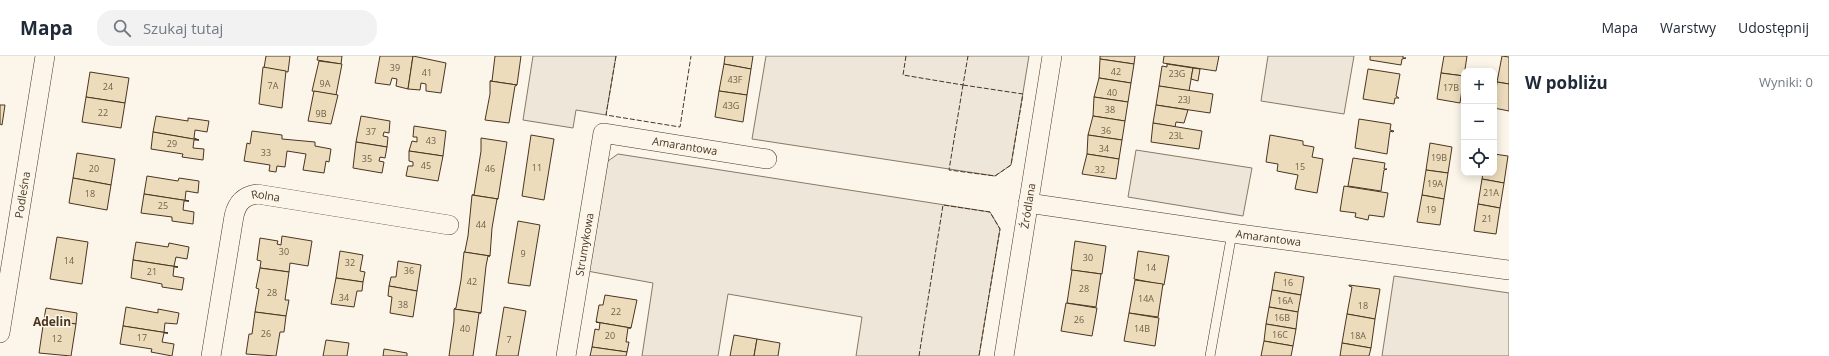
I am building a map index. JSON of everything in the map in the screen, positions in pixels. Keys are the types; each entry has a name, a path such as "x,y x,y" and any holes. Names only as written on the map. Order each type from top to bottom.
{"street":[{"name":"Podleśna","path":"0,333 45,56"},
{"name":"Źródlana","path":"1004,356 1052,56"},
{"name":"Amarantowa","path":"603,133 767,159"},
{"name":"Strumykowa","path":"566,356 603,133"},
{"name":"Rolna","path":"210,356 236,206 243,198 258,194 449,225"},
{"name":"Amarantowa","path":"1028,203 1232,233 1509,270"}],"lane":[{"path":"1210,356 1232,233"}],"shaded area":[{"path":"533,56 616,56 606,115 576,110 573,128 523,120"},
{"path":"766,56 1029,56 1011,165 995,176 752,139"},
{"path":"1268,56 1354,56 1344,114 1261,101"},
{"path":"1136,150 1252,168 1243,216 1128,197"},
{"path":"618,154 990,212 1000,229 979,356 856,356 862,317 728,294 718,356 642,356 653,283 587,271 605,163"},
{"path":"1394,276 1509,293 1509,356 1382,356"}],"building":[{"path":"266,56 290,56 288,72 264,68"},
{"path":"318,56 342,56 341,64 317,60"},
{"path":"380,56 413,56 408,89 396,86 397,79 392,78 390,85 375,83"},
{"path":"413,56 446,63 441,93 426,91 426,84 421,83 420,90 408,89"},
{"path":"495,56 521,56 517,85 490,81 492,81"},
{"path":"725,56 753,56 751,69 724,64"},
{"path":"1100,56 1135,56 1134,64 1100,59"},
{"path":"1164,56 1219,56 1216,71 1163,63"},
{"path":"1370,56 1403,56 1403,58 1406,58 1402,59 1401,65 1370,60"},
{"path":"1444,56 1467,56 1465,68 1461,68 1461,76 1441,73"},
{"path":"1502,56 1509,57 1509,84 1497,82"},
{"path":"1100,59 1134,64 1131,83 1099,78"},
{"path":"319,61 342,64 336,95 312,91"},
{"path":"724,64 751,69 747,95 719,91"},
{"path":"1167,64 1193,68 1189,91 1159,86 1162,66 1167,67"},
{"path":"263,67 286,71 282,108 259,104"},
{"path":"1193,68 1200,69 1198,81 1191,79"},
{"path":"1368,69 1400,74 1396,96 1399,98 1395,98 1394,104 1363,99"},
{"path":"90,72 129,78 125,103 86,97"},
{"path":"1441,73 1461,76 1460,103 1437,99"},
{"path":"1099,78 1131,83 1128,102 1094,97"},
{"path":"490,81 517,85 515,86 509,123 485,120 490,94"},
{"path":"1497,82 1509,84 1509,111 1497,109"},
{"path":"1159,86 1213,94 1210,113 1156,105"},
{"path":"314,91 338,95 331,124 308,121"},
{"path":"719,91 747,95 743,122 715,117"},
{"path":"86,97 125,103 121,128 82,122"},
{"path":"1094,97 1128,102 1125,121 1093,116"},
{"path":"0,105 5,105 2,125 0,124"},
{"path":"1156,105 1188,110 1184,123 1176,122 1175,127 1153,123"},
{"path":"156,116 188,121 188,118 209,121 207,132 195,130 194,138 199,140 153,132"},
{"path":"361,116 390,121 389,133 384,132 383,136 388,137 387,147 356,142"},
{"path":"1093,116 1125,121 1122,140 1088,135"},
{"path":"1359,119 1391,124 1390,130 1394,131 1390,131 1387,154 1355,148"},
{"path":"1153,123 1202,131 1199,149 1151,142"},
{"path":"414,126 446,131 443,156 409,151 412,141 417,142 417,137 413,137"},
{"path":"252,131 282,135 282,139 315,142 315,146 331,149 329,162 326,161 324,173 303,170 306,154 287,151 285,167 277,166 276,172 269,171 270,165 244,161 247,143 250,144"},
{"path":"153,132 199,140 194,140 193,148 204,149 203,160 182,157 183,154 151,149"},
{"path":"531,135 554,139 544,200 522,196"},
{"path":"1088,135 1122,140 1119,159 1087,154"},
{"path":"1270,135 1303,141 1303,145 1314,147 1312,157 1323,159 1317,193 1295,189 1298,175 1277,171 1278,164 1266,162"},
{"path":"481,138 507,142 498,199 472,195 474,195 481,151"},
{"path":"356,142 387,147 385,158 380,157 379,161 384,162 382,173 353,168"},
{"path":"1430,143 1452,147 1448,173 1426,170"},
{"path":"409,151 443,156 438,181 406,176 408,166 413,166 413,162 409,161"},
{"path":"77,153 115,159 111,185 73,178"},
{"path":"1087,154 1119,159 1116,179 1082,174"},
{"path":"1497,154 1508,156 1504,183 1482,179 1482,176 1497,176"},
{"path":"1353,158 1385,163 1384,169 1387,169 1384,170 1381,191 1348,186"},
{"path":"1426,170 1448,173 1444,199 1422,195"},
{"path":"147,176 178,181 179,178 199,181 198,193 186,191 185,200 189,201 144,194"},
{"path":"73,178 111,185 107,210 69,203"},
{"path":"1482,179 1504,183 1500,208 1478,204"},
{"path":"1344,186 1388,193 1384,217 1369,215 1368,220 1355,217 1356,213 1340,211"},
{"path":"144,194 189,201 184,201 183,210 194,212 193,224 172,221 172,217 141,213"},
{"path":"472,195 498,199 492,228 490,256 464,252 468,236"},
{"path":"1422,195 1444,199 1440,225 1417,222"},
{"path":"1478,204 1500,208 1496,234 1474,231"},
{"path":"518,221 540,225 530,286 508,283"},
{"path":"282,236 312,241 308,266 290,263 289,272 260,268 261,261 257,260 260,238 278,241 277,244 281,245"},
{"path":"57,237 88,242 82,284 50,279"},
{"path":"1075,241 1106,246 1102,274 1071,270"},
{"path":"136,242 168,247 169,243 189,247 187,259 176,257 174,266 178,267 133,260"},
{"path":"340,251 363,255 360,271 365,272 363,282 336,278"},
{"path":"1138,251 1169,256 1164,285 1134,279"},
{"path":"464,252 490,256 488,256 486,266 481,313 454,309 456,308 461,280"},
{"path":"133,260 178,267 174,267 173,276 184,278 182,290 162,287 162,284 131,278"},
{"path":"398,261 421,265 417,291 389,286 391,277 396,277"},
{"path":"260,268 289,272 285,300 289,300 286,316 255,312 259,289 256,288"},
{"path":"1072,270 1101,274 1096,307 1067,303"},
{"path":"1275,272 1304,277 1301,295 1272,290"},
{"path":"336,278 363,282 362,291 357,291 354,307 331,304"},
{"path":"1135,280 1163,284 1158,317 1129,313"},
{"path":"1349,285 1380,289 1375,319 1347,314 1352,287"},
{"path":"389,286 417,291 413,317 390,313 392,297 388,296"},
{"path":"1272,290 1301,295 1298,312 1269,307"},
{"path":"605,295 637,300 631,328 596,322 599,305 603,305"},
{"path":"1066,303 1097,308 1092,336 1061,331"},
{"path":"126,307 158,313 158,309 179,313 177,324 165,323 164,332 168,333 123,326"},
{"path":"504,307 526,311 518,356 496,356"},
{"path":"1269,307 1298,312 1296,329 1266,324"},
{"path":"46,308 77,313 76,324 44,319"},
{"path":"454,309 481,313 479,313 473,356 449,356 454,321"},
{"path":"255,312 286,316 284,332 280,332 276,356 246,354 249,334 252,334"},
{"path":"1129,313 1159,318 1155,346 1124,341"},
{"path":"1347,314 1375,319 1371,348 1342,343"},
{"path":"44,319 76,324 71,356 39,353"},
{"path":"596,322 631,328 628,328 626,342 629,342 627,352 592,347 595,329 599,330 600,323"},
{"path":"1266,324 1296,329 1293,346 1264,341"},
{"path":"123,326 168,333 164,333 162,342 174,344 172,356 151,352 152,349 120,344"},
{"path":"734,335 757,339 754,356 730,356"},
{"path":"757,339 780,343 778,356 754,356"},
{"path":"326,340 349,343 347,356 323,356"},
{"path":"1264,341 1293,346 1291,356 1261,356"},
{"path":"1342,343 1371,348 1369,356 1340,356"},
{"path":"592,347 627,352 626,356 590,356"},
{"path":"384,349 407,353 407,356 383,356"}],"fence":[{"path":"616,56 606,115 680,127 691,56"},
{"path":"906,56 903,75 963,85 968,56"},
{"path":"963,85 1023,94 1011,165 995,176 949,170 963,85"},
{"path":"919,356 943,205 990,212 1000,229 979,356"}],"district":[{"name":"Adelin","path":"52,322"}]}
